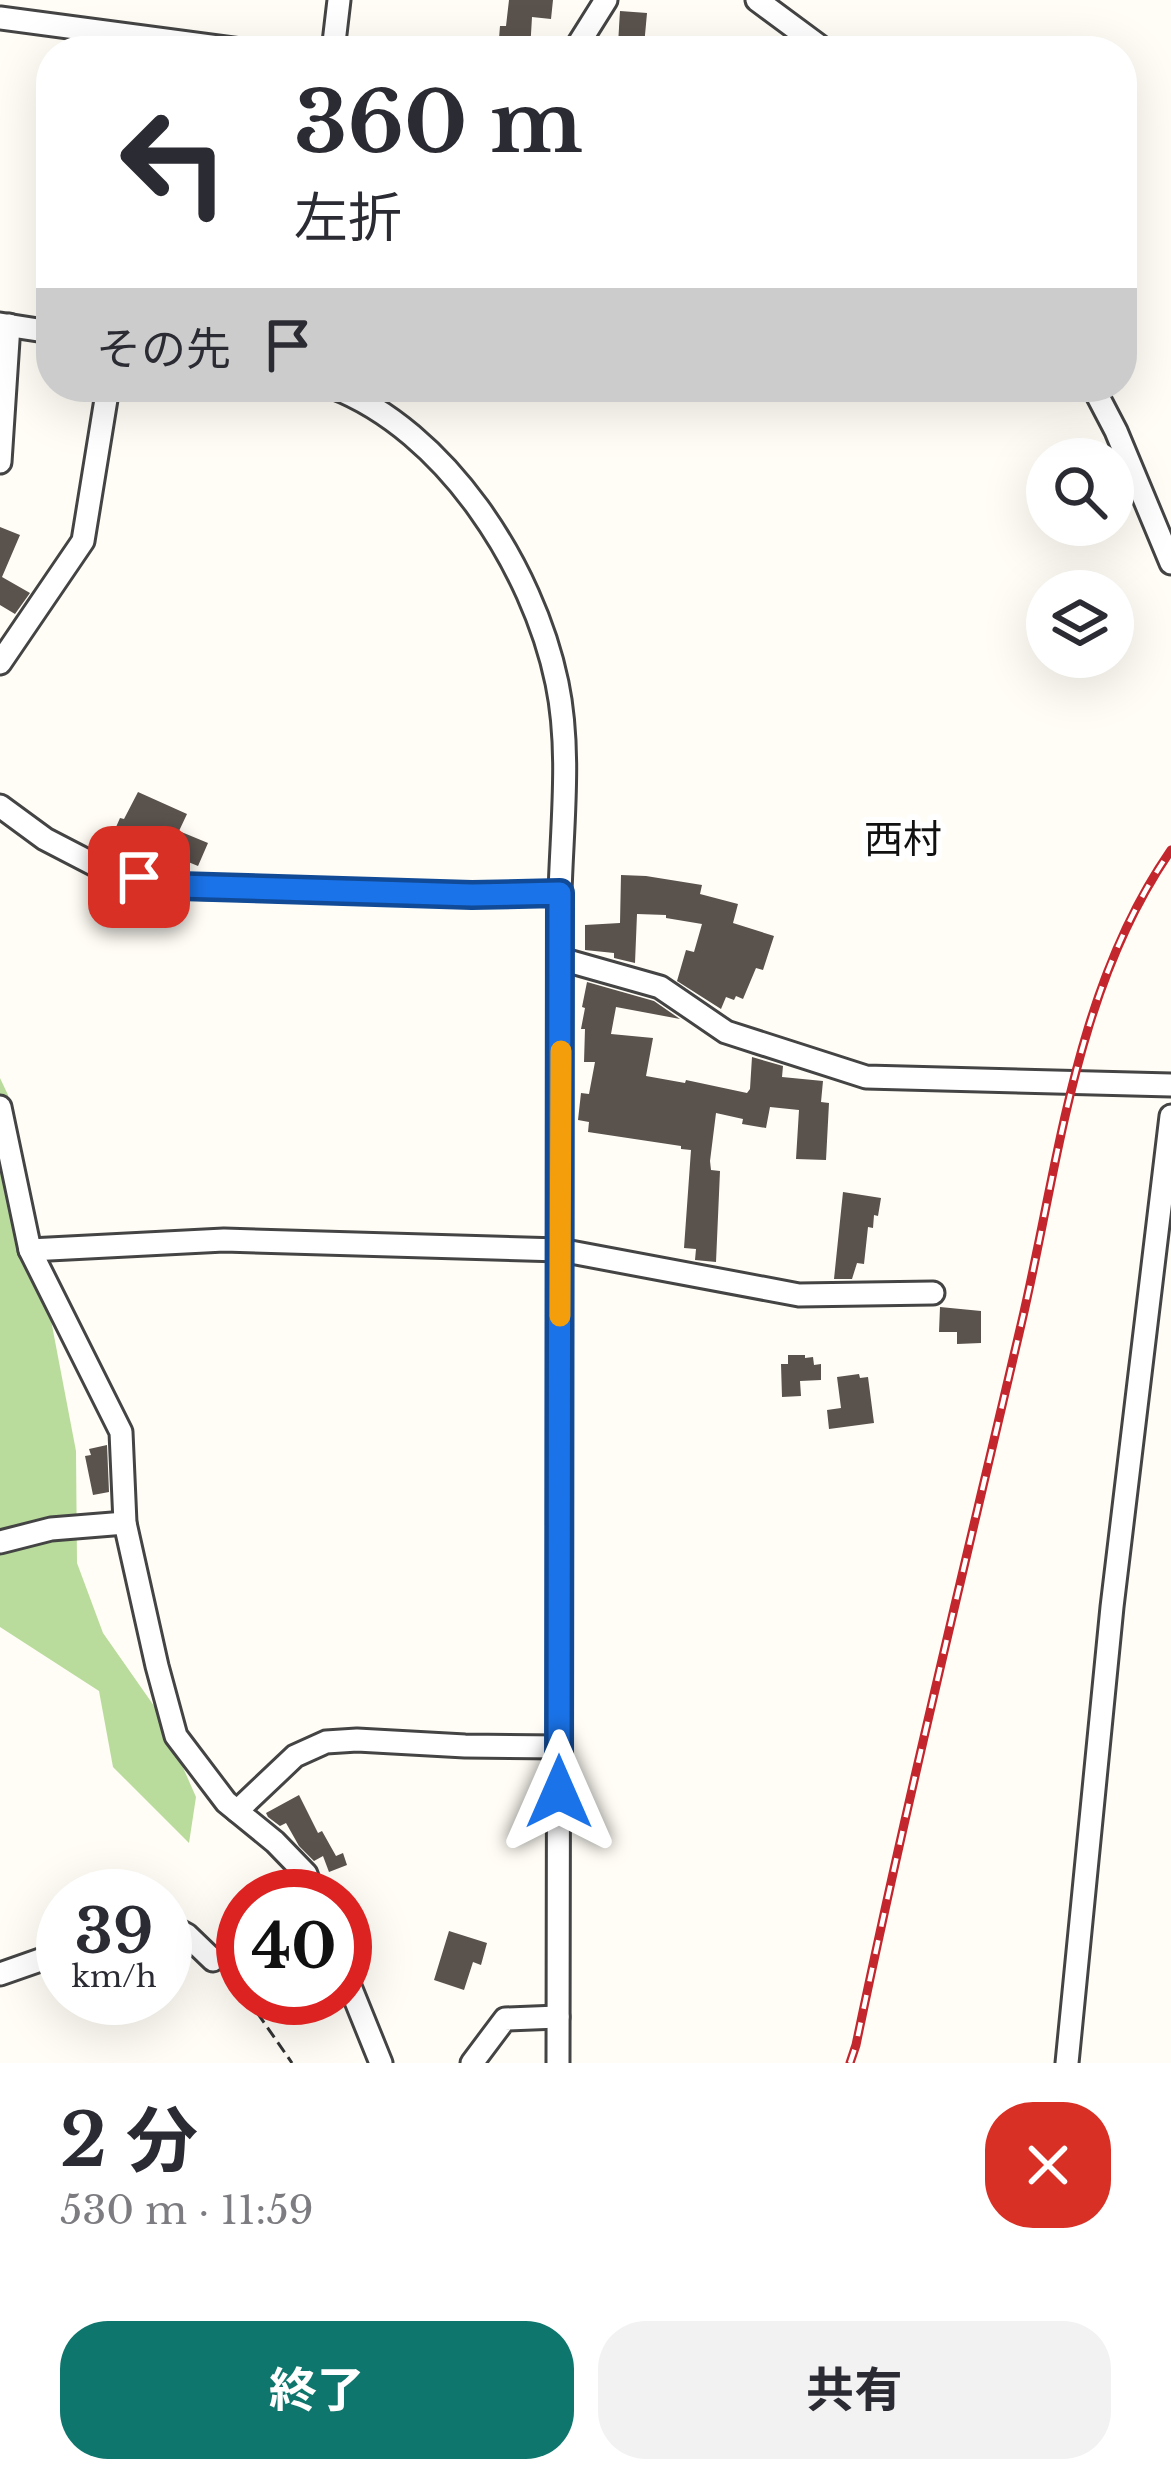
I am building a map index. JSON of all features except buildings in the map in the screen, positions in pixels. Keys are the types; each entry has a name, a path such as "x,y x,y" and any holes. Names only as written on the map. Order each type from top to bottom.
{"street":[{"path":"335,36 339,0"},
{"path":"583,36 605,0"},
{"path":"758,0 806,36"},
{"path":"0,18 135,36"},
{"path":"0,462 4,325 36,330"},
{"path":"0,663 83,541 106,402"},
{"path":"372,402 450,473 490,525 544,632 557,686 563,746 558,2063"},
{"path":"1100,402 1171,563"},
{"path":"0,806 45,838 99,867 179,886 560,893"},
{"path":"561,959 660,987 726,1032 866,1077 1171,1084"},
{"path":"0,1107 30,1250 121,1432 125,1523 176,1736 226,1802 301,1869"},
{"path":"1067,2063 1112,1607 1171,1116"},
{"path":"30,1250 224,1240 560,1250 799,1295 933,1293"},
{"path":"0,1542 51,1529 125,1523"},
{"path":"237,1811 295,1756 326,1742 559,1747"},
{"path":"192,1940 212,1960"},
{"path":"0,1974 36,1961"},
{"path":"472,2063 505,2019 558,2017"},
{"path":"366,2025 381,2063"}],"path":[{"path":"212,1960 216,1964"},
{"path":"266,2025 292,2063"}],"green space":[{"path":"0,1078 8,1095 76,1451 77,1563 103,1633 159,1713 196,1797 189,1843 113,1767 99,1691 0,1627"}],"railway":[{"path":"850,2063 1074,1080 1112,961 1138,904 1171,850"}],"slow traffic":[{"path":"560,1316 561,1051"}],"district":[{"name":"西村","path":"903,839"}],"route":[{"path":"139,877 179,886 472,895 560,893 559,1792"}]}
